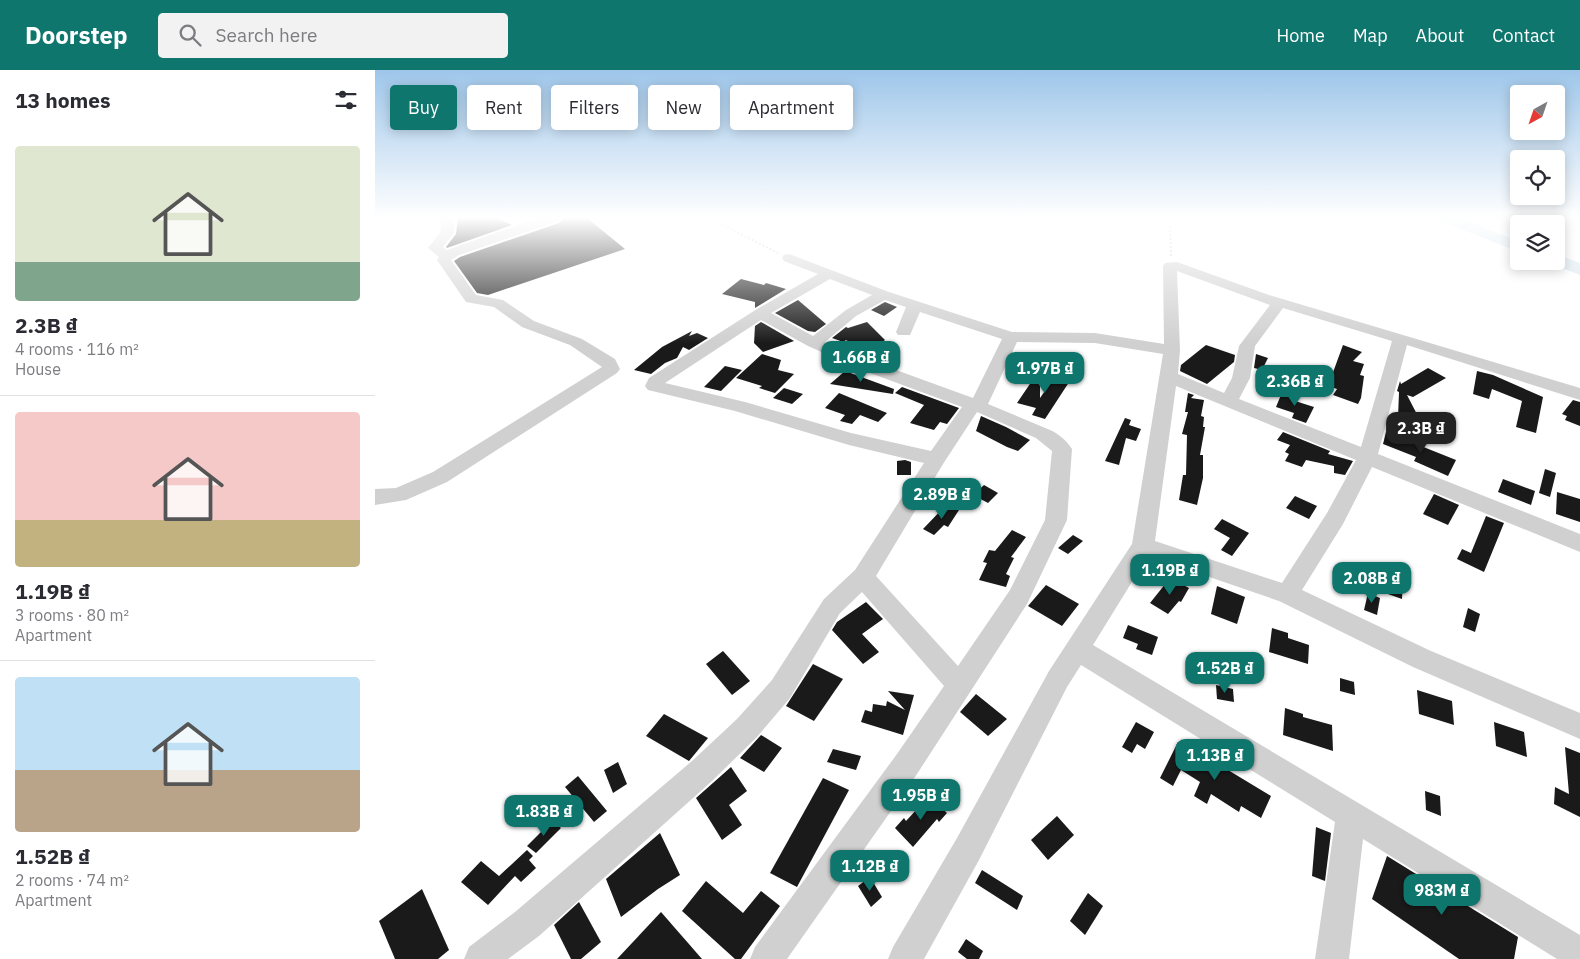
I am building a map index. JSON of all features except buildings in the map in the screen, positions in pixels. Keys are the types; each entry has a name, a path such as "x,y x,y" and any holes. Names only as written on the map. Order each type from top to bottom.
{"street":[{"path":"375,497 399,495 440,477 611,369 609,363 576,342 536,328 498,303 471,299 444,259"},
{"path":"793,259 883,295 1011,337 1095,338 1172,350"},
{"path":"905,959 968,849 1058,679 1143,546 1172,350 1171,266 1177,266 1279,303 1401,338 1580,394"},
{"path":"829,274 761,314 655,382 654,386 739,406 849,439 936,459"},
{"path":"814,343 851,314 883,295"},
{"path":"1229,400 1241,378 1247,346 1279,303"},
{"path":"904,332 914,306"},
{"path":"761,314 814,343 868,366 976,405 1052,439 1062,449 1056,520 1019,597 960,686 767,959"},
{"path":"481,959 527,924 702,771 747,728 781,689 832,606 863,577 936,459 976,405 997,370 1011,337"},
{"path":"1287,594 1335,518 1368,456 1401,338"},
{"path":"1169,377 1580,543"},
{"path":"1143,546 1287,594 1422,659 1580,726"},
{"path":"863,577 960,686"},
{"path":"1077,649 1580,954"},
{"path":"1332,959 1351,815"}],"path":[{"path":"1171,259 1171,266"}],"water":[{"path":"1565,259 1580,263 1580,275 1565,269"}]}
